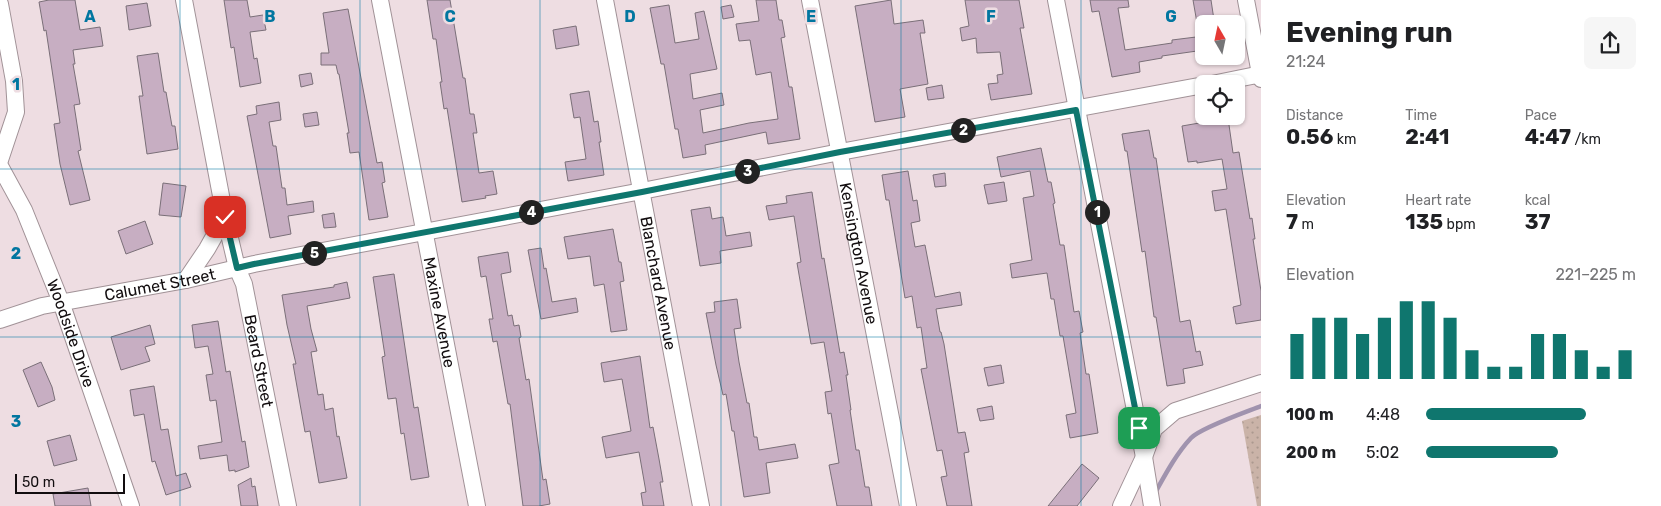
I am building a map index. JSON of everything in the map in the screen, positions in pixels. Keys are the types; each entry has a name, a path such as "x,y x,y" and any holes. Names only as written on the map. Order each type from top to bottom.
{"street":[{"name":"Beard Street","path":"184,0 225,217 237,268 244,284 288,506"},
{"name":"Maxine Avenue","path":"380,0 476,506"},
{"name":"Blanchard Avenue","path":"606,0 701,506"},
{"name":"Kensington Avenue","path":"810,0 908,506"},
{"path":"1056,0 1152,506"},
{"path":"1245,79 1261,76 1246,0"},
{"path":"0,4 14,81 16,112 0,160"},
{"name":"Calumet Street","path":"0,320 42,306 186,280 263,262 1195,87"},
{"name":"Woodside Drive","path":"0,166 24,210 61,302 131,506"},
{"path":"186,280 207,249 225,217"},
{"path":"1121,506 1144,457 1154,428 1175,411 1261,383"}],"shaded area":[{"path":"1261,415 1261,506 1257,506 1242,421"}],"building":[{"path":"75,0 80,30 100,27 103,46 73,50 75,64 73,64 80,104 74,105 81,150 78,151 90,200 70,205 60,164 54,124 60,123 46,30 44,31 39,2"},
{"path":"224,0 247,0 250,17 263,15 266,30 250,32 254,59 257,58 261,83 240,87 234,47 231,48"},
{"path":"427,0 450,0 470,114 474,114 477,133 473,133 479,173 493,171 497,194 485,196 486,198 462,202 447,108 444,109 436,39 433,39"},
{"path":"756,0 776,0 779,20 782,20 785,37 781,38 789,87 792,87 800,139 768,144 766,132 705,145 706,154 683,158 678,129 675,129 664,64 661,64 650,8 669,5 675,43 699,39 695,13 704,11 717,69 690,74 693,99 722,93 724,105 700,110 703,133 778,119 771,72 756,75 750,40 739,41 736,24 759,21"},
{"path":"891,0 894,24 923,20 925,33 920,33 928,84 900,89 905,117 875,122 855,6"},
{"path":"965,0 1019,0 1024,28 1020,28 1032,94 991,100 988,84 998,83 997,75 1003,74 1000,52 977,53 976,38 962,41 960,28 969,26"},
{"path":"1090,0 1128,0 1129,7 1118,8 1125,50 1172,43 1172,40 1195,37 1195,51 1162,56 1162,58 1139,62 1140,72 1112,77 1099,11 1092,12"},
{"path":"1193,0 1211,0 1213,15 1196,15"},
{"path":"147,3 151,26 129,30 126,6"},
{"path":"731,5 734,17 723,19 721,7"},
{"path":"348,9 377,163 382,162 385,182 382,183 388,217 369,220 359,152 350,153 347,133 349,133 339,74 336,65 321,65 321,53 329,53 323,13"},
{"path":"576,26 579,45 556,49 553,30"},
{"path":"158,53 164,92 166,92 172,126 175,126 178,149 147,154 139,96 143,96 137,56"},
{"path":"311,73 313,84 301,87 299,75"},
{"path":"942,85 944,98 928,100 926,88"},
{"path":"589,91 594,122 598,121 604,175 568,181 565,162 586,159 580,117 574,118 570,94"},
{"path":"279,102 281,120 269,122 273,146 276,146 282,188 285,188 287,205 313,201 314,212 288,216 291,234 270,238 247,116 257,114 256,106"},
{"path":"317,112 319,125 305,127 303,114"},
{"path":"1195,124 1229,125 1233,153 1239,152 1250,219 1252,218 1255,239 1253,239 1261,291 1261,320 1236,324 1233,307 1241,305 1226,209 1215,211 1212,191 1227,189 1222,159 1197,163 1197,161 1188,162 1182,126"},
{"path":"1149,130 1154,158 1156,158 1180,322 1190,320 1196,352 1200,351 1203,365 1183,369 1185,383 1167,386 1156,317 1154,317 1145,251 1142,252 1127,151 1125,151 1122,134"},
{"path":"1041,148 1048,182 1051,182 1060,245 1064,245 1074,312 1079,311 1083,332 1080,333 1086,374 1089,374 1098,433 1070,438 1066,415 1076,413 1063,336 1060,336 1054,299 1051,299 1047,273 1012,278 1010,264 1032,260 1023,198 1034,196 1030,171 1001,177 997,157"},
{"path":"908,171 913,201 917,200 920,221 911,223 915,247 925,245 935,297 960,292 962,305 936,309 944,344 958,433 965,432 969,452 964,453 972,506 947,506 941,477 947,476 942,450 937,451 921,369 927,368 921,327 917,328 912,296 905,298 889,200 886,200 882,175"},
{"path":"945,173 946,186 935,187 933,175"},
{"path":"1004,182 1007,201 988,204 984,185"},
{"path":"163,183 186,186 181,217 159,215"},
{"path":"812,192 822,259 824,258 840,353 844,352 848,375 846,375 856,450 859,450 865,487 869,487 872,506 837,506 829,465 839,463 831,413 828,414 825,392 832,391 824,342 811,344 797,263 801,262 794,216 769,220 766,206 787,203 786,196"},
{"path":"710,207 712,219 723,217 726,236 750,232 752,246 720,251 721,263 700,266 691,210"},
{"path":"334,213 336,227 324,228 322,215"},
{"path":"145,221 153,244 126,254 118,231"},
{"path":"613,229 624,281 620,282 627,330 611,332 604,284 594,286 590,256 568,259 564,237"},
{"path":"541,248 552,302 576,298 578,312 541,319 528,250"},
{"path":"508,252 511,272 501,274 508,316 512,315 514,326 519,325 521,337 519,338 526,380 529,379 543,480 546,479 550,504 539,506 523,506 510,404 508,404 497,341 493,342 489,319 493,319 486,276 481,277 478,257"},
{"path":"394,274 414,408 418,407 429,477 411,480 404,433 401,434 396,398 388,399 382,357 385,356 373,277"},
{"path":"347,282 350,298 307,306 317,351 311,352 318,395 323,394 325,410 333,408 337,437 339,436 347,478 319,483 310,431 305,432 293,364 296,364 282,295 334,287 334,285"},
{"path":"737,299 741,328 734,329 754,437 757,437 759,450 795,444 798,458 766,463 770,493 744,497 734,431 732,431 726,394 723,395 706,313 715,312 714,302"},
{"path":"218,321 226,372 230,371 242,442 245,441 249,467 235,472 235,470 229,471 227,455 200,459 198,446 222,442 216,400 210,401 206,375 213,374 208,346 195,348 192,325"},
{"path":"150,325 155,344 145,347 150,361 121,370 111,337"},
{"path":"640,356 650,428 653,427 663,482 660,482 664,506 643,506 641,493 646,492 639,452 606,458 602,437 631,431 622,379 604,382 601,363"},
{"path":"41,362 52,387 55,400 38,407 23,370"},
{"path":"1001,365 1004,383 988,386 984,368"},
{"path":"154,386 161,430 168,429 176,476 186,473 191,487 166,495 155,461 152,462 144,414 134,416 130,390"},
{"path":"992,406 994,419 980,421 977,409"},
{"path":"70,435 77,460 54,466 47,441"},
{"path":"1082,464 1099,478 1077,506 1048,506"},
{"path":"251,478 252,487 255,486 258,506 241,506 238,485"},
{"path":"88,488 91,506 55,506 53,494"}],"waterway":[{"path":"1155,493 1176,458 1191,438 1213,425 1261,406"}],"route":[{"path":"225,217 237,268 642,192 840,152 1076,110 1139,428"}]}
